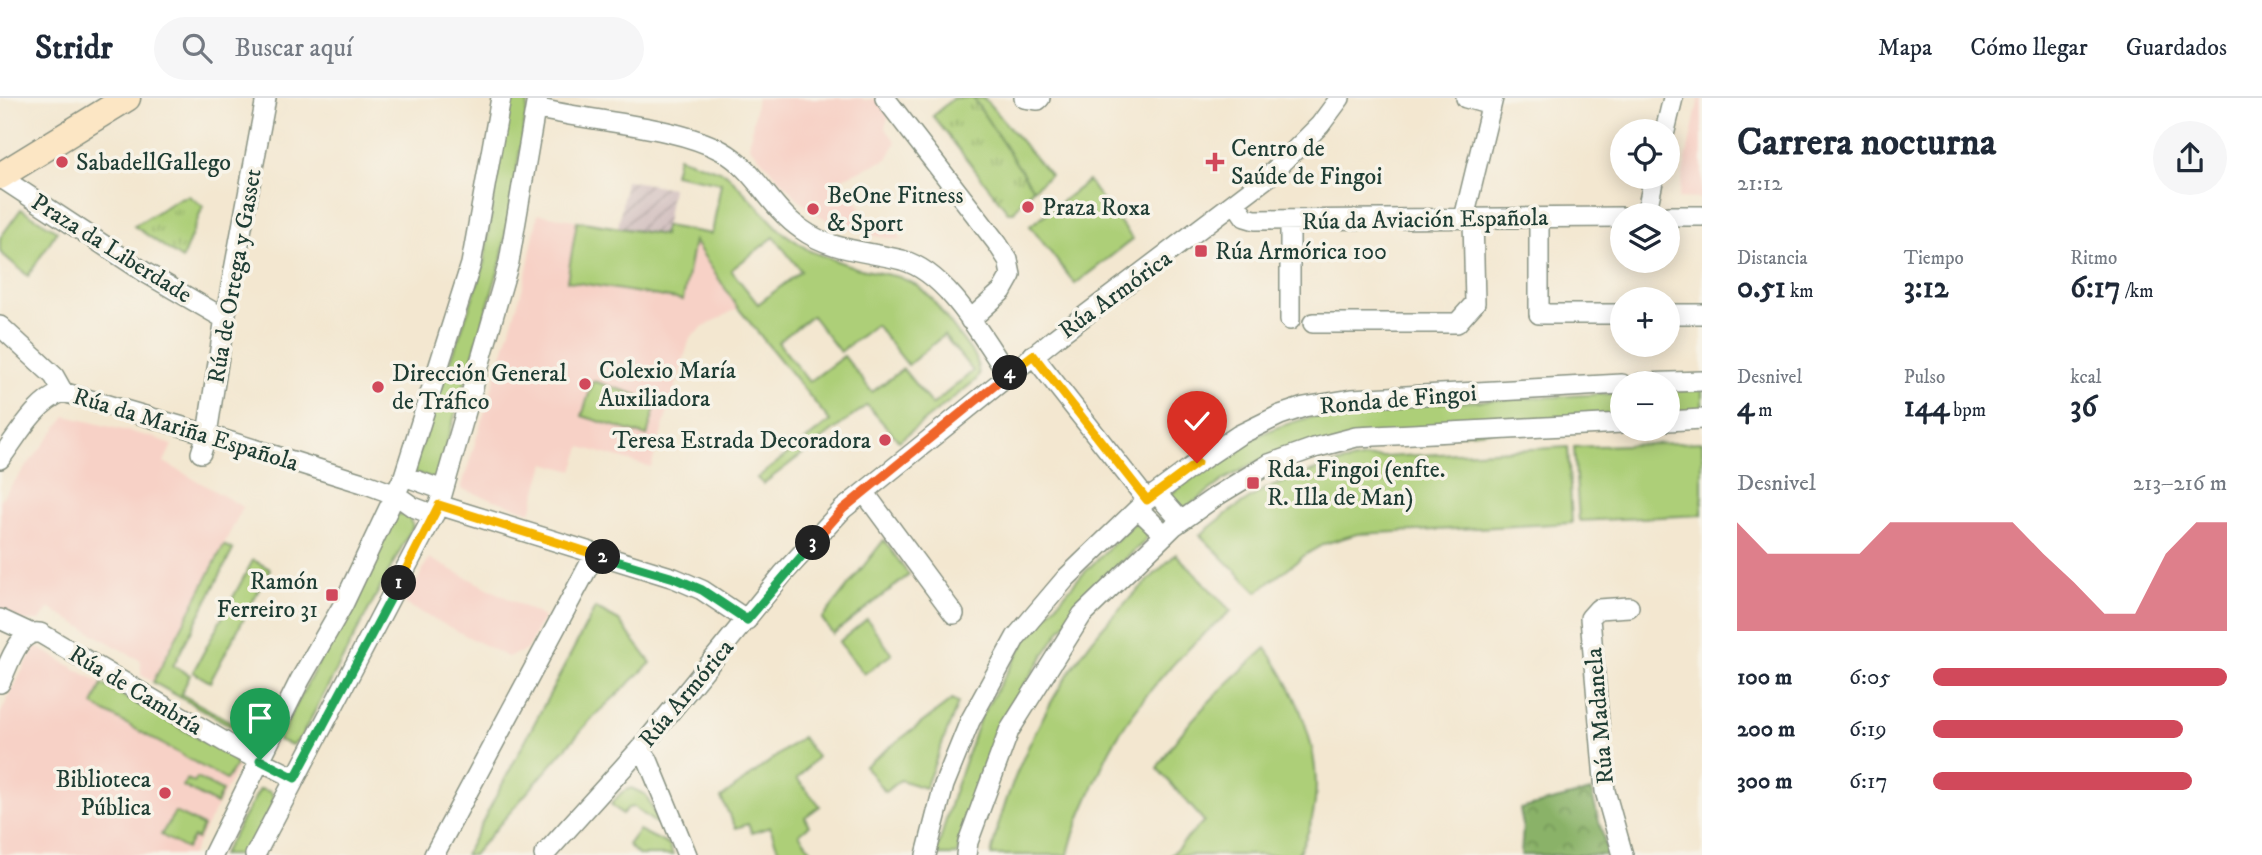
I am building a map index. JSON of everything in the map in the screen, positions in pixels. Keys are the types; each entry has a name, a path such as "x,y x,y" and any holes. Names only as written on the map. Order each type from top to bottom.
{"street":[{"path":"0,176 127,98"},
{"name":"Rúa de Ortega y Gasset","path":"201,453 207,434 225,319 266,98"},
{"path":"213,855 300,680 343,605 404,476 471,264 501,98"},
{"path":"885,98 1008,260 1011,275 1002,291 970,320"},
{"path":"1024,98 1040,98"},
{"name":"Rúa Armórica","path":"544,855 640,749 783,574 843,509 1008,374 1236,204 1268,177 1320,125 1340,98"},
{"path":"1313,323 1457,323 1475,303 1469,218 1492,101 1466,98"},
{"path":"1667,119 1672,98"},
{"path":"255,855 439,503 509,262 537,103 693,139 723,151 745,169 771,201 800,229 833,246 903,261 922,269 946,289 1008,374"},
{"name":"Praza da Liberdade","path":"0,176 146,273 225,319"},
{"name":"Rúa da Aviación Española","path":"1236,204 1245,217 1255,220 1610,217"},
{"path":"1680,216 1702,216"},
{"path":"1539,218 1539,314 1610,314"},
{"path":"1290,220 1290,320"},
{"path":"1680,314 1702,314"},
{"name":"Rúa da Mariña Española","path":"0,326 54,376 63,392 207,434 396,495 413,507 439,503"},
{"path":"1033,355 1147,500 1165,535"},
{"path":"1680,382 1702,381"},
{"name":"Ronda de Fingoi","path":"926,855 944,785 970,721 1016,637 1066,578 1147,500 1239,435 1280,415 1304,407 1352,399 1610,385"},
{"path":"0,459 34,414 63,392"},
{"path":"1680,420 1702,419"},
{"name":"Ronda de Fingoi","path":"966,855 968,842 1009,731 1082,615 1165,535 1218,495 1269,464 1356,437 1610,425"},
{"path":"404,476 439,503 674,578 702,590 747,620"},
{"path":"864,492 954,614"},
{"path":"1147,500 1181,521"},
{"path":"435,855 595,554"},
{"name":"Rúa Madanela","path":"1623,855 1605,791 1590,618 1598,608 1629,607"},
{"name":"Rúa de Cambría","path":"0,619 30,633 40,633 235,748 295,778"},
{"path":"0,683 23,639 30,633"},
{"path":"640,749 650,766 687,855"}],"shaded area":[{"path":"757,98 881,98 890,111 885,127 896,142 887,159 840,179 877,229 891,224 903,241 839,226 800,201 749,146"},
{"path":"1699,98 1702,98 1702,199 1678,198"},
{"path":"626,180 672,188 664,235 618,228"},
{"name":"Colexio María Auxiliadora","path":"538,214 693,240 738,308 703,327 690,338 651,467 581,447 573,471 545,463 531,512 461,489 525,280"},
{"path":"66,416 155,438 172,445 164,462 243,507 153,682 141,675 141,661 49,608 40,621 25,621 0,615 0,500"},
{"path":"429,558 544,617 526,650 507,657 405,604"},
{"path":"35,646 230,756 238,767 191,855 0,855 0,714"}],"green space":[{"path":"508,98 529,98 501,262 436,479 412,472 483,268"},
{"path":"953,98 973,98 1033,189 1014,212 1008,212 933,116"},
{"path":"973,98 984,98 1050,175 1033,189"},
{"path":"678,157 726,173 781,231 810,251 856,268 899,277 917,285 932,299 976,358 979,375 976,380 899,441 867,405 763,484 757,478 830,421 738,308 694,241 683,300 567,281 577,221 663,235 665,226 712,234 721,183 674,174","holes":["774,237 801,271 758,304 731,270","812,316 840,352 876,325 908,365 944,335 973,371 932,405 903,369 872,392 844,356 809,382 778,342"]},
{"path":"1088,181 1133,239 1075,284 1030,226"},
{"path":"189,196 203,206 182,259 134,226 180,198"},
{"path":"21,209 57,231 28,276 0,252 0,238"},
{"path":"593,381 657,401 647,436 582,416"},
{"path":"1702,388 1702,412 1680,413 1680,389"},
{"path":"1610,394 1610,417 1270,455 1225,479 1190,505 1182,508 1172,500 1171,494 1216,460 1264,433 1311,417 1383,406"},
{"path":"1702,442 1702,515 1579,521 1574,447"},
{"path":"1568,447 1572,523 1357,534 1324,544 1305,555 1257,592 1200,535 1263,490 1329,465 1366,458"},
{"path":"398,514 407,514 413,526 300,739 292,745 278,740 392,521"},
{"path":"1140,521 1148,526 1148,535 1143,543 1100,581 1061,629 1010,707 972,794 957,855 936,855 953,795 980,718 1026,640 1077,580 1132,524"},
{"path":"884,540 909,575 833,634 822,619"},
{"path":"224,545 233,550 173,666 190,675 181,694 240,727 240,731 153,682"},
{"path":"1176,554 1231,611 1197,640 1166,673 1124,727 1107,755 1086,802 1068,855 991,855 1009,793 1054,698 1091,642 1111,618"},
{"path":"253,560 270,569 210,682 193,672"},
{"path":"595,608 619,621 651,663 592,718 473,855 465,855"},
{"path":"867,619 892,654 864,674 839,642"},
{"path":"1266,648 1294,696 1312,748 1316,776 1315,803 1309,829 1297,855 1171,855 1204,821 1157,768 1193,719"},
{"path":"102,684 230,756 236,765 226,780 93,705"},
{"path":"952,700 958,703 925,788 900,780 885,792 865,766"},
{"path":"802,737 817,757 797,779 820,806 805,817 809,826 799,834 815,855 780,855 770,827 752,833 748,824 736,828 721,798"},
{"path":"197,778 222,791 216,804 183,786 187,779 194,782"},
{"path":"631,788 646,795 659,823 634,807 628,808 622,814 611,804 622,792"},
{"path":"260,789 271,792 274,797 273,804 247,855 222,855"},
{"path":"1591,791 1608,855 1521,855 1523,826 1520,809"},
{"path":"175,812 203,826 197,839 193,837 186,849 161,835"},
{"path":"639,830 669,845 673,855 638,855 628,845"}],"place":[{"name":"SabadellGallego","path":"62,162"},
{"name":"Centro de Saúde de Fingoi","path":"1215,162"},
{"name":"Praza Roxa","path":"1028,207"},
{"name":"BeOne Fitness & Sport","path":"813,209"},
{"name":"Rúa Armórica 100","path":"1201,251"},
{"name":"Colexio María Auxiliadora","path":"585,384"},
{"name":"Dirección General de Tráfico","path":"378,387"},
{"name":"Teresa Estrada Decoradora","path":"885,440"},
{"name":"Rda. Fingoi (enfte. R. Illa de Man)","path":"1253,483"},
{"name":"Ramón Ferreiro 31","path":"332,595"},
{"name":"Biblioteca Pública","path":"165,793"}],"route":[{"path":"260,760 295,778 439,505 674,578 702,590 747,620 783,574 843,509 1033,355 1147,500 1197,463"}]}
